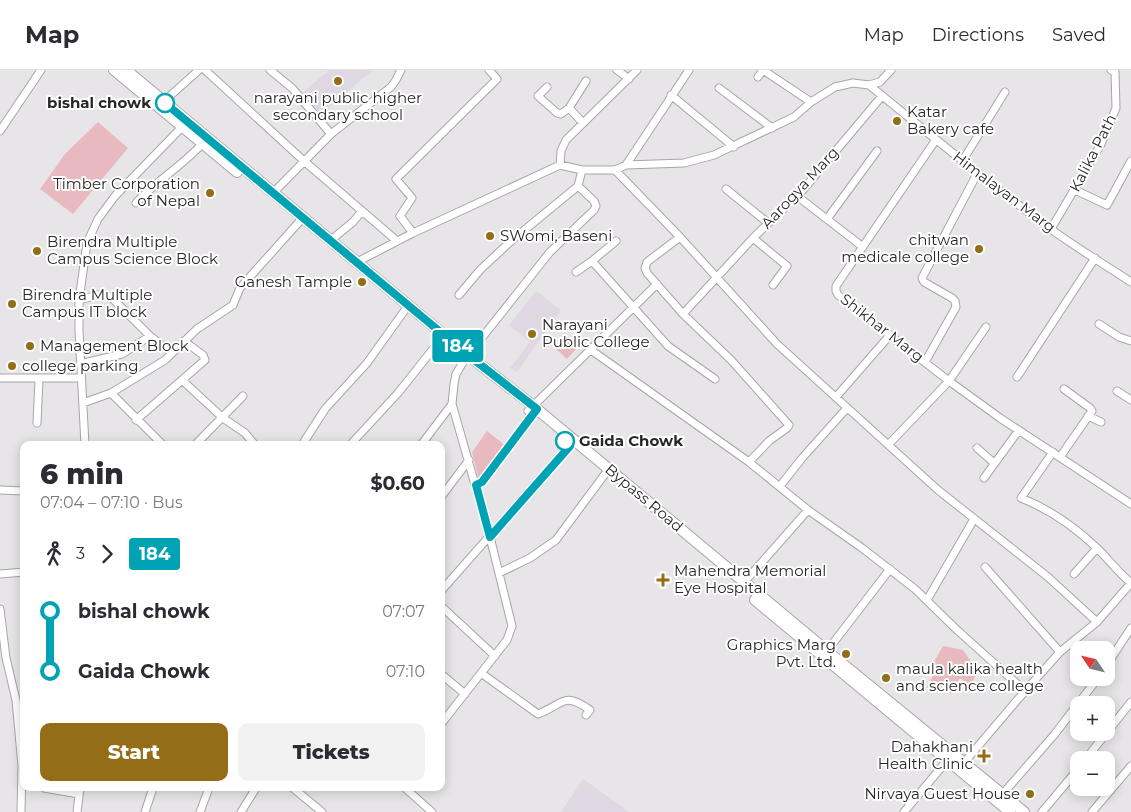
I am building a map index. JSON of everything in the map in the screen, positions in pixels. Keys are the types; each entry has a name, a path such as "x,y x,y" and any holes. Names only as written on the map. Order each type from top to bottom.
{"highway":[{"name":"Bypass Road","path":"114,70 331,240 467,357 999,797 1024,812"},
{"name":"Bypass Road","path":"126,70 161,105"},
{"name":"Bypass Road","path":"184,124 202,144 441,339 467,357"},
{"name":"Bypass Road","path":"533,410 570,446 663,518"},
{"name":"Bypass Road","path":"742,584 826,650 950,756"},
{"name":"Bypass Road","path":"999,797 1010,812"}],"street":[{"path":"0,131 41,70"},
{"path":"161,105 199,70"},
{"path":"205,70 397,242"},
{"path":"270,70 292,88 331,134"},
{"path":"273,193 331,134 391,87 401,70"},
{"path":"412,233 400,216 412,198 396,179 497,79 489,70"},
{"path":"617,70 629,79"},
{"path":"560,165 561,151 566,140 636,70"},
{"path":"626,165 689,70"},
{"path":"758,77 763,70 811,102"},
{"path":"356,262 412,233 560,165 582,170 615,170 626,165 684,163 714,155 794,118 811,102 835,87 853,83 869,85 880,82 890,70"},
{"name":"Kalika Path","path":"1050,228 1075,190 1101,144 1116,108 1113,71"},
{"path":"547,86 538,96 559,114 563,114 586,81"},
{"path":"880,82 882,96"},
{"name":"Himalayan Marg","path":"869,85 936,140 1050,228 1131,282"},
{"path":"719,88 772,128"},
{"path":"963,160 1005,92"},
{"path":"671,95 734,147"},
{"name":"Aarogya Marg","path":"683,314 753,238 797,196 882,96"},
{"path":"569,108 584,123"},
{"path":"85,441 82,378 78,344 79,300 87,243 98,219 115,196 184,124"},
{"name":"Shikhar Marg","path":"936,140 836,286 838,295 949,381 1131,504"},
{"path":"136,203 151,187 186,161 202,144"},
{"path":"827,219 877,151"},
{"path":"1075,190 1107,205 1131,160"},
{"path":"460,295 470,280 486,264 578,186 582,170"},
{"path":"615,170 680,237 777,344 938,490 1048,577 1097,622"},
{"path":"926,362 956,307 955,301 952,298 924,282 922,278 978,172"},
{"path":"445,719 508,640 512,626 476,485 452,404 456,374 467,357 550,252 594,210 596,206 594,202 578,186"},
{"path":"726,189 768,223"},
{"path":"797,196 863,247"},
{"path":"331,240 353,222 362,211"},
{"path":"83,402 111,393 165,360 184,340 233,305 240,288 299,222"},
{"path":"680,237 647,262 645,268 683,314 731,360 788,422 787,428 769,441 750,462"},
{"path":"753,238 788,266 773,285"},
{"path":"576,272 616,241"},
{"path":"1017,377 1095,258"},
{"path":"592,261 668,346 715,379"},
{"path":"476,485 482,482 533,410 632,307 657,284"},
{"path":"79,300 106,294 150,336 172,353"},
{"path":"305,441 325,409 367,363 405,310"},
{"path":"1099,324 1119,337 1131,341"},
{"path":"889,444 949,381 986,327"},
{"path":"836,398 890,335"},
{"path":"80,364 122,354 150,336"},
{"path":"354,441 398,393 441,339"},
{"path":"136,420 205,360 203,355 184,340"},
{"path":"591,350 750,462 808,510 890,569 927,600 956,629 1025,691"},
{"path":"0,378 82,378"},
{"path":"37,423 39,379"},
{"path":"183,381 223,418 245,433 252,441"},
{"path":"1060,457 1092,411 1064,389"},
{"path":"1117,391 1131,400"},
{"path":"111,393 159,441"},
{"path":"199,441 243,396"},
{"path":"424,441 452,404"},
{"path":"780,486 847,408"},
{"path":"1088,416 1101,422"},
{"path":"984,478 1019,430"},
{"path":"445,587 570,446"},
{"path":"977,448 994,462"},
{"path":"962,766 1060,652 1097,622 1131,583 1097,548 1042,506 1021,498 1053,452"},
{"path":"445,492 469,460"},
{"path":"499,573 530,558 556,540 605,474"},
{"path":"0,490 20,491"},
{"path":"742,584 808,510"},
{"path":"927,600 974,520"},
{"path":"1074,574 1097,548"},
{"path":"985,567 1060,652"},
{"path":"826,650 890,569"},
{"path":"0,574 20,572"},
{"path":"0,609 3,658 16,700 20,744"},
{"path":"445,610 495,656"},
{"path":"1115,652 1131,628"},
{"path":"481,673 538,714 550,709 563,700 569,699 578,702 590,710 586,715"},
{"path":"445,677 465,694"},
{"path":"999,797 1054,735 1092,686"},
{"path":"1092,751 1131,702"},
{"path":"904,812 950,756"},
{"path":"1092,812 1131,766"},
{"path":"1042,812 1070,779"},
{"path":"21,812 22,791"},
{"path":"78,812 79,791"},
{"path":"146,812 152,791"},
{"path":"200,812 208,791"},
{"path":"240,812 254,791"},
{"path":"297,791 322,812"},
{"path":"408,791 432,812"}],"shaded area":[{"name":"narayani public higher secondary school","path":"329,70 373,70 321,114 302,93"},
{"path":"98,122 128,148 73,214 40,189 65,154"},
{"name":"Narayani Public College","path":"536,291 561,310 517,372 510,368 530,342 509,325"},
{"path":"565,339 576,349 567,359 556,349"},
{"path":"487,431 507,447 479,480 472,452"},
{"path":"943,646 963,650 978,672 970,685 960,678 951,694 939,685 926,688 933,676 931,667"},
{"path":"583,779 603,793 629,812 561,812"}],"bus line":[{"name":"184","path":"165,103 468,355 537,409 482,482 476,485 490,537 570,446 565,441"}],"place":[{"name":"narayani public higher secondary school","path":"338,81"},
{"name":"bishal chowk","path":"165,103"},
{"name":"Katar Bakery cafe","path":"897,121"},
{"name":"Timber Corporation of Nepal","path":"210,193"},
{"name":"SWomi, Baseni","path":"490,236"},
{"name":"chitwan medicale college","path":"979,249"},
{"name":"Birendra Multiple Campus Science Block","path":"37,251"},
{"name":"Ganesh Tample","path":"362,282"},
{"name":"Birendra Multiple Campus IT block","path":"12,304"},
{"name":"Narayani Public College","path":"532,334"},
{"name":"Management Block","path":"30,346"},
{"name":"college parking","path":"12,366"},
{"name":"Gaida Chowk","path":"565,441"},
{"name":"Mahendra Memorial Eye Hospital","path":"663,580"},
{"name":"Graphics Marg Pvt. Ltd.","path":"846,654"},
{"name":"maula kalika health and science college","path":"886,678"},
{"name":"Dahakhani Health Clinic","path":"984,756"},
{"name":"Nirvaya Guest House","path":"1030,794"}]}
